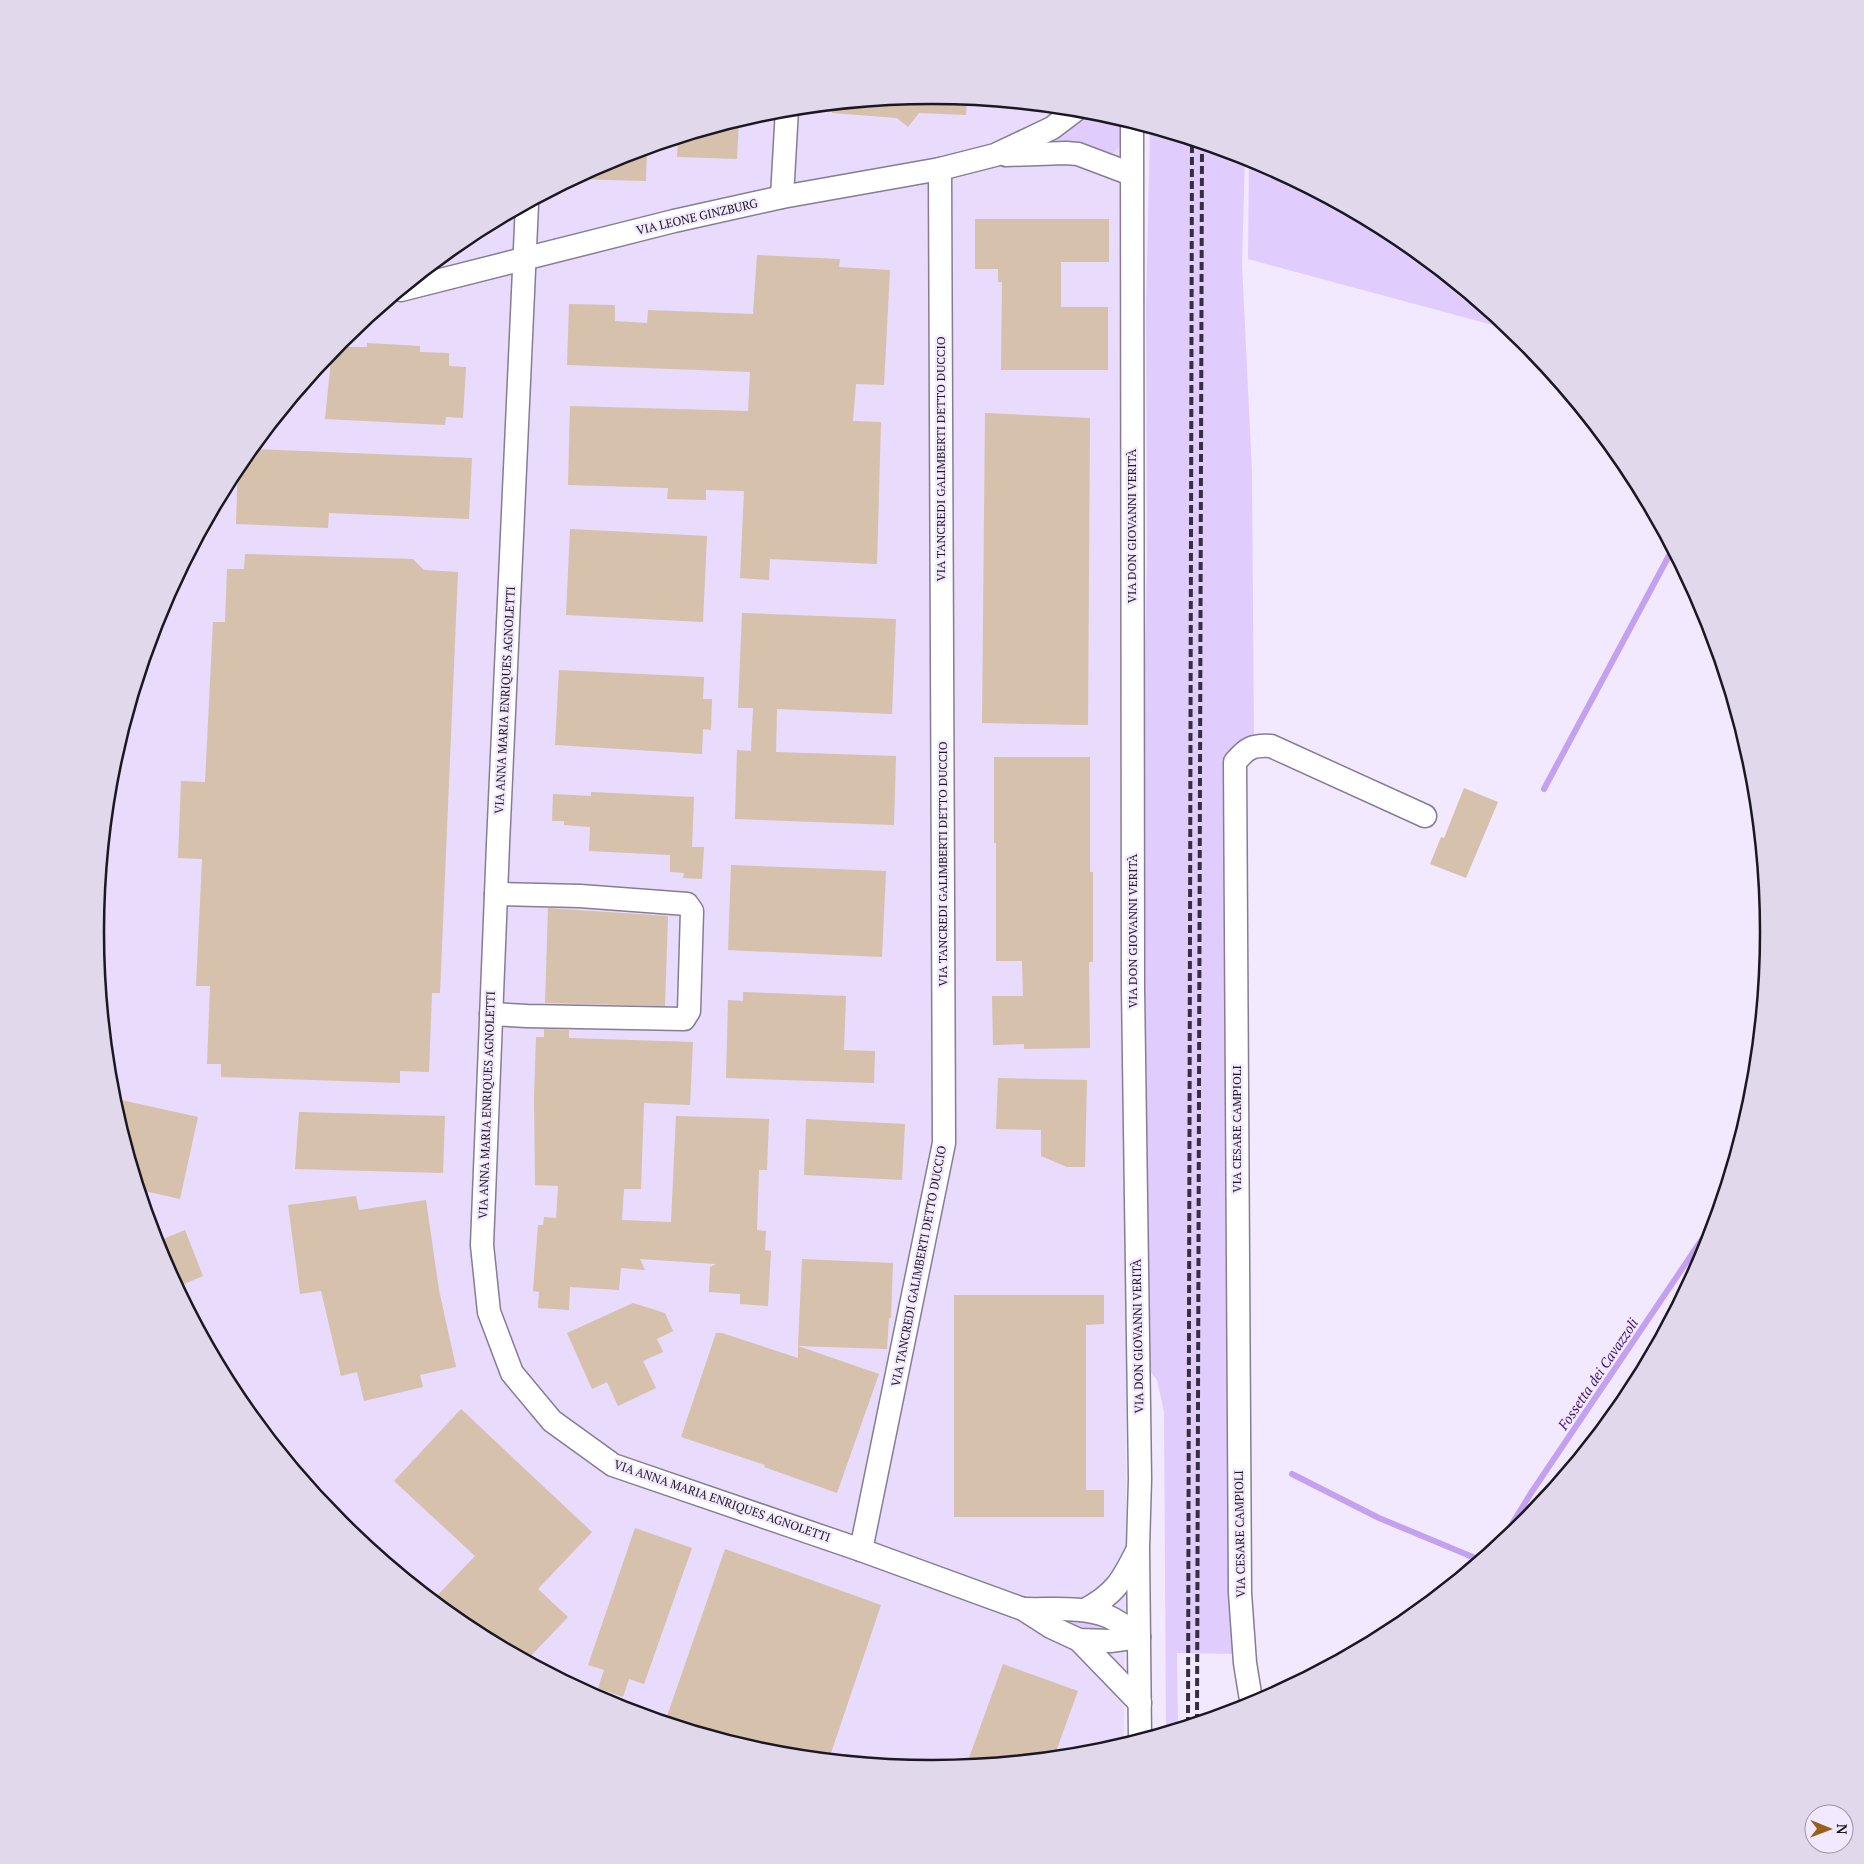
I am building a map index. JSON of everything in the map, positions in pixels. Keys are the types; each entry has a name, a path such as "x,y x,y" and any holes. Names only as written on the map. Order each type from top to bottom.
{"street":[{"name":"VIA LEONE GINZBURG","path":"413,287 782,197 940,169 995,155 1052,128 1068,116"},
{"path":"782,197 787,117"},
{"name":"VIA DON GIOVANNI VERITÀ","path":"1132,129 1133,988 1140,1479 1138,1548 1140,1733"},
{"name":"VIA LEONE GINZBURG","path":"995,155 1078,154 1132,174"},
{"name":"VIA TANCREDI GALIMBERTI DETTO DUCCIO","path":"861,1550 944,1143 940,169"},
{"name":"VIA ANNA MARIA ENRIQUES AGNOLETTI","path":"528,210 496,894 482,1245 489,1312 512,1373 552,1421 614,1466 861,1550 1023,1609 1058,1631 1078,1640 1140,1703"},
{"name":"VIA CESARE CAMPIOLI","path":"1250,1696 1245,1663 1240,1593 1235,762 1245,751 1257,745 1270,746 1425,816"},
{"path":"491,1014 684,1018 689,1011 692,911 687,904 580,896 496,894"},
{"path":"1085,1610 1102,1601 1120,1583 1138,1548"},
{"name":"VIA ANNA MARIA ENRIQUES AGNOLETTI","path":"1023,1609 1085,1610 1109,1616 1139,1638"},
{"name":"VIA ANNA MARIA ENRIQUES AGNOLETTI","path":"1078,1640 1110,1641 1139,1638"}],"shaded area":[{"path":"932,104 986,106 1040,111 1124,127 1126,1523 1124,1737 1040,1753 986,1758 932,1760 878,1758 824,1753 770,1744 718,1732 666,1716 615,1697 566,1675 472,1621 386,1555 346,1518 309,1478 243,1392 189,1298 167,1249 148,1198 132,1146 120,1094 111,1040 104,932 106,878 111,824 120,770 132,718 148,666 167,615 189,566 243,472 275,428 309,386 346,346 386,309 472,243 518,215 566,189 615,167 666,148 718,132 770,120 824,111 878,106"},
{"path":"1083,119 1122,126 1122,144 1113,153 1108,155 1052,143"},
{"path":"1150,133 1245,165 1242,264 1252,472 1254,738 1243,745 1238,1654 1177,1653 1178,1722 1166,1726 1164,1412 1157,1380 1149,1370 1142,790 1147,558 1146,309"},
{"path":"1249,167 1298,189 1392,243 1436,275 1496,326 1248,259"},
{"path":"1060,1621 1098,1623 1105,1627 1095,1632 1089,1632"}],"building":[{"path":"932,104 967,105 966,115 919,113 908,127 897,118 832,113 832,110 878,106"},
{"path":"739,127 737,159 677,157 678,144"},
{"path":"647,155 646,181 587,179"},
{"path":"975,219 1109,219 1109,262 1061,262 1061,307 1108,307 1108,370 1001,370 1002,282 998,282 998,269 975,269"},
{"path":"757,255 840,259 839,267 890,270 884,385 856,384 853,421 881,422 877,564 770,559 769,580 740,578 744,491 706,490 706,500 667,499 668,488 568,485 570,406 748,411 750,372 567,365 569,304 615,305 615,321 647,323 648,310 753,314"},
{"path":"367,343 420,346 420,352 449,353 449,366 466,367 463,418 446,417 445,425 325,419 331,363 345,347 367,347"},
{"path":"985,413 1090,418 1088,725 982,723"},
{"path":"259,449 472,458 469,519 329,513 328,528 236,524 237,481"},
{"path":"570,529 707,536 703,622 566,615"},
{"path":"245,554 413,559 424,570 458,572 440,993 432,993 429,1072 400,1071 400,1083 221,1077 221,1064 207,1064 210,986 196,986 202,859 178,858 181,781 205,782 213,622 225,622 227,569 244,569"},
{"path":"742,613 896,619 892,714 777,709 776,752 896,756 894,825 735,819 737,750 751,751 753,708 738,708"},
{"path":"559,670 704,677 703,699 712,699 711,730 703,729 702,754 555,745"},
{"path":"994,757 1090,757 1090,872 1093,872 1093,962 1089,962 1090,1048 1024,1049 1024,1044 993,1045 992,996 1023,996 1022,961 996,961"},
{"path":"1464,788 1498,802 1466,878 1430,864 1441,837 1444,838"},
{"path":"591,792 694,797 692,847 704,847 702,879 683,878 684,873 670,872 670,855 589,851 590,827 564,825 564,821 552,821 553,794 591,796"},
{"path":"731,865 886,871 882,957 728,950"},
{"path":"548,908 668,916 665,1006 545,1003"},
{"path":"743,992 846,996 844,1050 875,1051 874,1083 726,1078 728,1000 743,1001"},
{"path":"544,1029 569,1030 569,1038 693,1042 690,1105 644,1103 641,1189 624,1189 622,1220 671,1222 676,1116 769,1119 767,1170 759,1170 757,1230 766,1231 765,1250 771,1251 768,1306 740,1304 740,1294 709,1292 710,1267 716,1264 640,1259 645,1270 621,1268 619,1290 570,1287 569,1310 538,1308 539,1292 533,1291 538,1225 543,1225 544,1217 556,1218 558,1186 535,1185 534,1098 536,1037 544,1037"},
{"path":"998,1078 1087,1080 1085,1167 1067,1167 1041,1156 1041,1130 996,1129"},
{"path":"121,1100 198,1117 180,1199 146,1191 132,1146"},
{"path":"299,1112 445,1116 443,1173 295,1169"},
{"path":"806,1119 905,1124 902,1180 804,1175"},
{"path":"356,1196 359,1210 426,1200 439,1290 456,1367 420,1375 423,1387 364,1401 357,1372 341,1376 321,1291 300,1294 288,1205"},
{"path":"185,1230 203,1276 183,1284 163,1239"},
{"path":"802,1259 893,1263 891,1318 889,1318 887,1349 798,1346"},
{"path":"954,1295 1104,1295 1104,1324 1086,1325 1086,1490 1104,1490 1104,1517 954,1517"},
{"path":"633,1303 665,1313 673,1331 657,1339 663,1352 643,1361 656,1388 618,1406 607,1382 592,1389 567,1333"},
{"path":"716,1333 722,1333 798,1358 798,1346 879,1374 837,1493 764,1467 765,1465 681,1437"},
{"path":"461,1409 592,1532 538,1589 568,1617 531,1656 472,1621 437,1596 475,1556 394,1481"},
{"path":"635,1528 692,1548 644,1684 629,1679 623,1697 598,1688 604,1670 588,1665"},
{"path":"725,1549 881,1605 831,1754 770,1744 718,1732 667,1716"},
{"path":"1003,1664 1078,1691 1056,1750 969,1759"}],"waterway":[{"path":"1544,789 1669,555"},
{"name":"Fossetta dei Cavazzoli","path":"1513,1523 1699,1244"},
{"name":"Fossetta dei Cavazzoli","path":"1292,1474 1379,1518 1475,1558"}],"railway":[{"path":"1188,1719 1192,146"},
{"path":"1197,1716 1202,149"}]}
